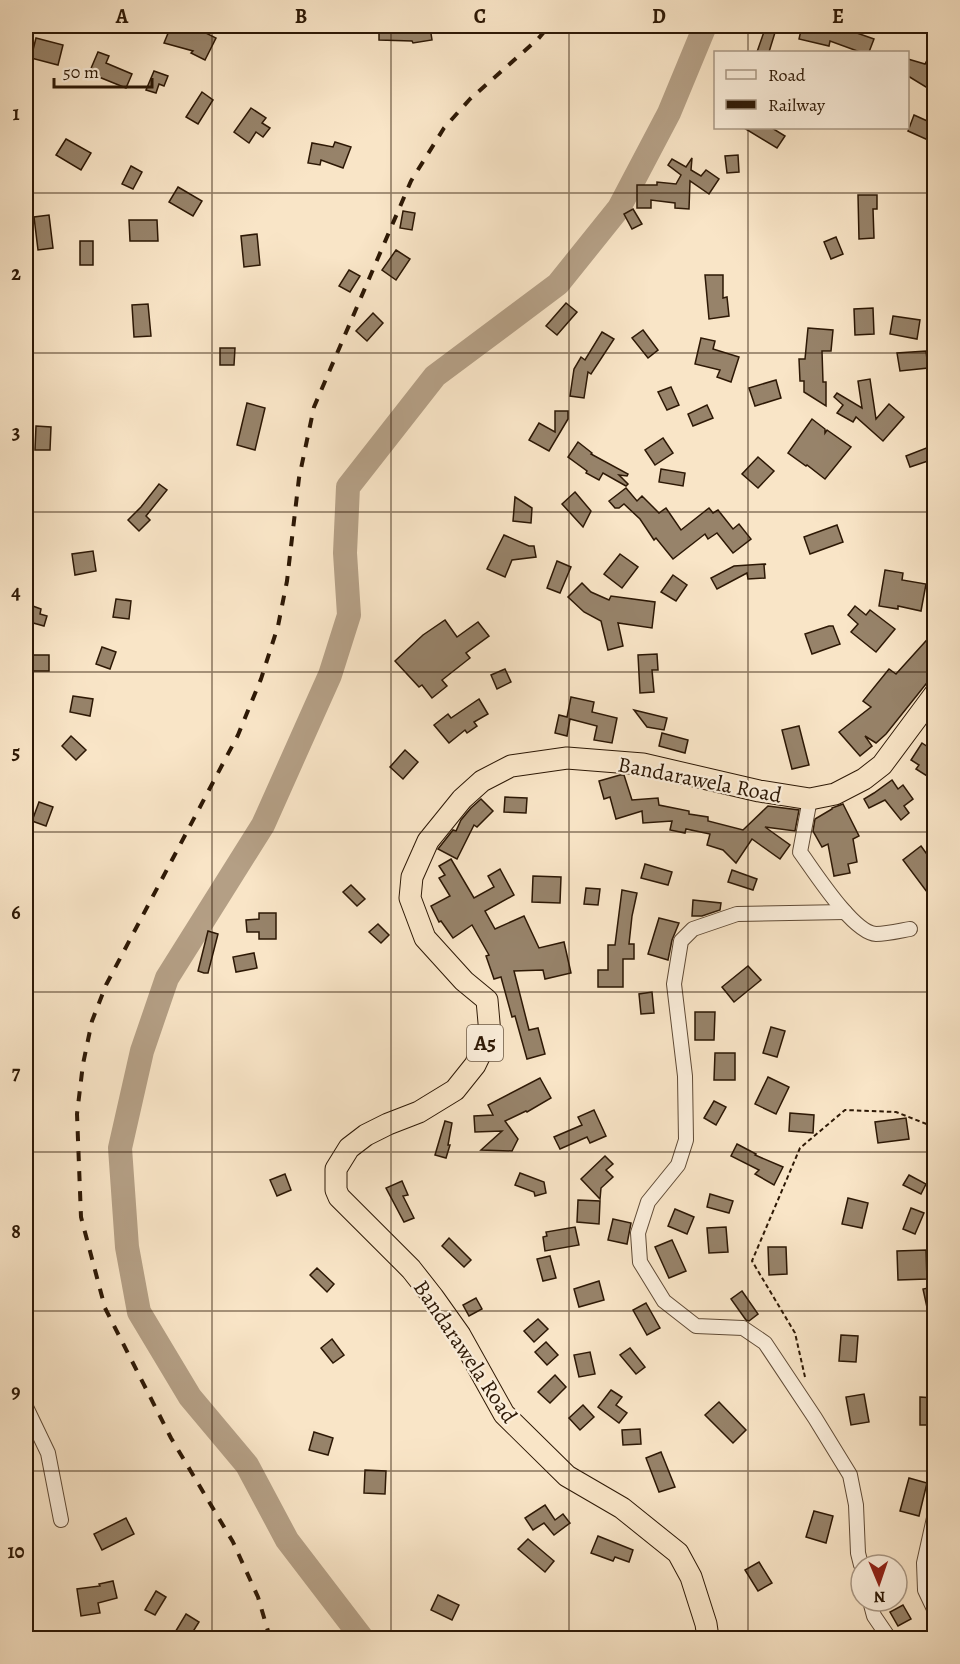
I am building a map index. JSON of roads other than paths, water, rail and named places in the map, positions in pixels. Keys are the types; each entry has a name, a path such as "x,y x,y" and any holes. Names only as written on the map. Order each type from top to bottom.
{"highway":[{"name":"Bandarawela Road","path":"708,1638 706,1624 691,1577 678,1553 622,1508 567,1476 504,1414 460,1335 433,1297 411,1269 339,1197 336,1190 336,1169 349,1148 366,1136 418,1112 455,1090 475,1065 490,1034 487,1000 464,981 425,938 410,897 412,877 428,841 462,798 482,781 511,766 567,758 643,764 759,791 810,799 835,794 864,779 882,765 934,695"}],"street":[{"path":"810,799 800,852 845,912 858,926 874,934 910,929"},
{"path":"845,912 737,914 693,929 681,941 674,984 685,1076 686,1140 678,1165 648,1202 638,1233 640,1262 664,1301 696,1326 743,1328 765,1343 850,1475 856,1505 858,1553"},
{"path":"26,1407 48,1453 61,1520"},
{"path":"934,1518 924,1563 925,1590 934,1609"},
{"path":"873,1613 889,1638"}],"waterway":[{"path":"362,1638 287,1540 247,1465 190,1397 139,1312 127,1247 120,1148 142,1051 167,978 263,825 330,675 349,615 345,553 348,487 435,376 558,284 619,208 669,113 705,26"}],"railway":[{"path":"270,1638 258,1597 233,1542 171,1438 105,1308 81,1217 77,1114 83,1064 92,1021 106,985 238,735 261,679 278,626 287,581 299,478 314,407 411,181 444,128 470,99 538,39 549,26"}]}
